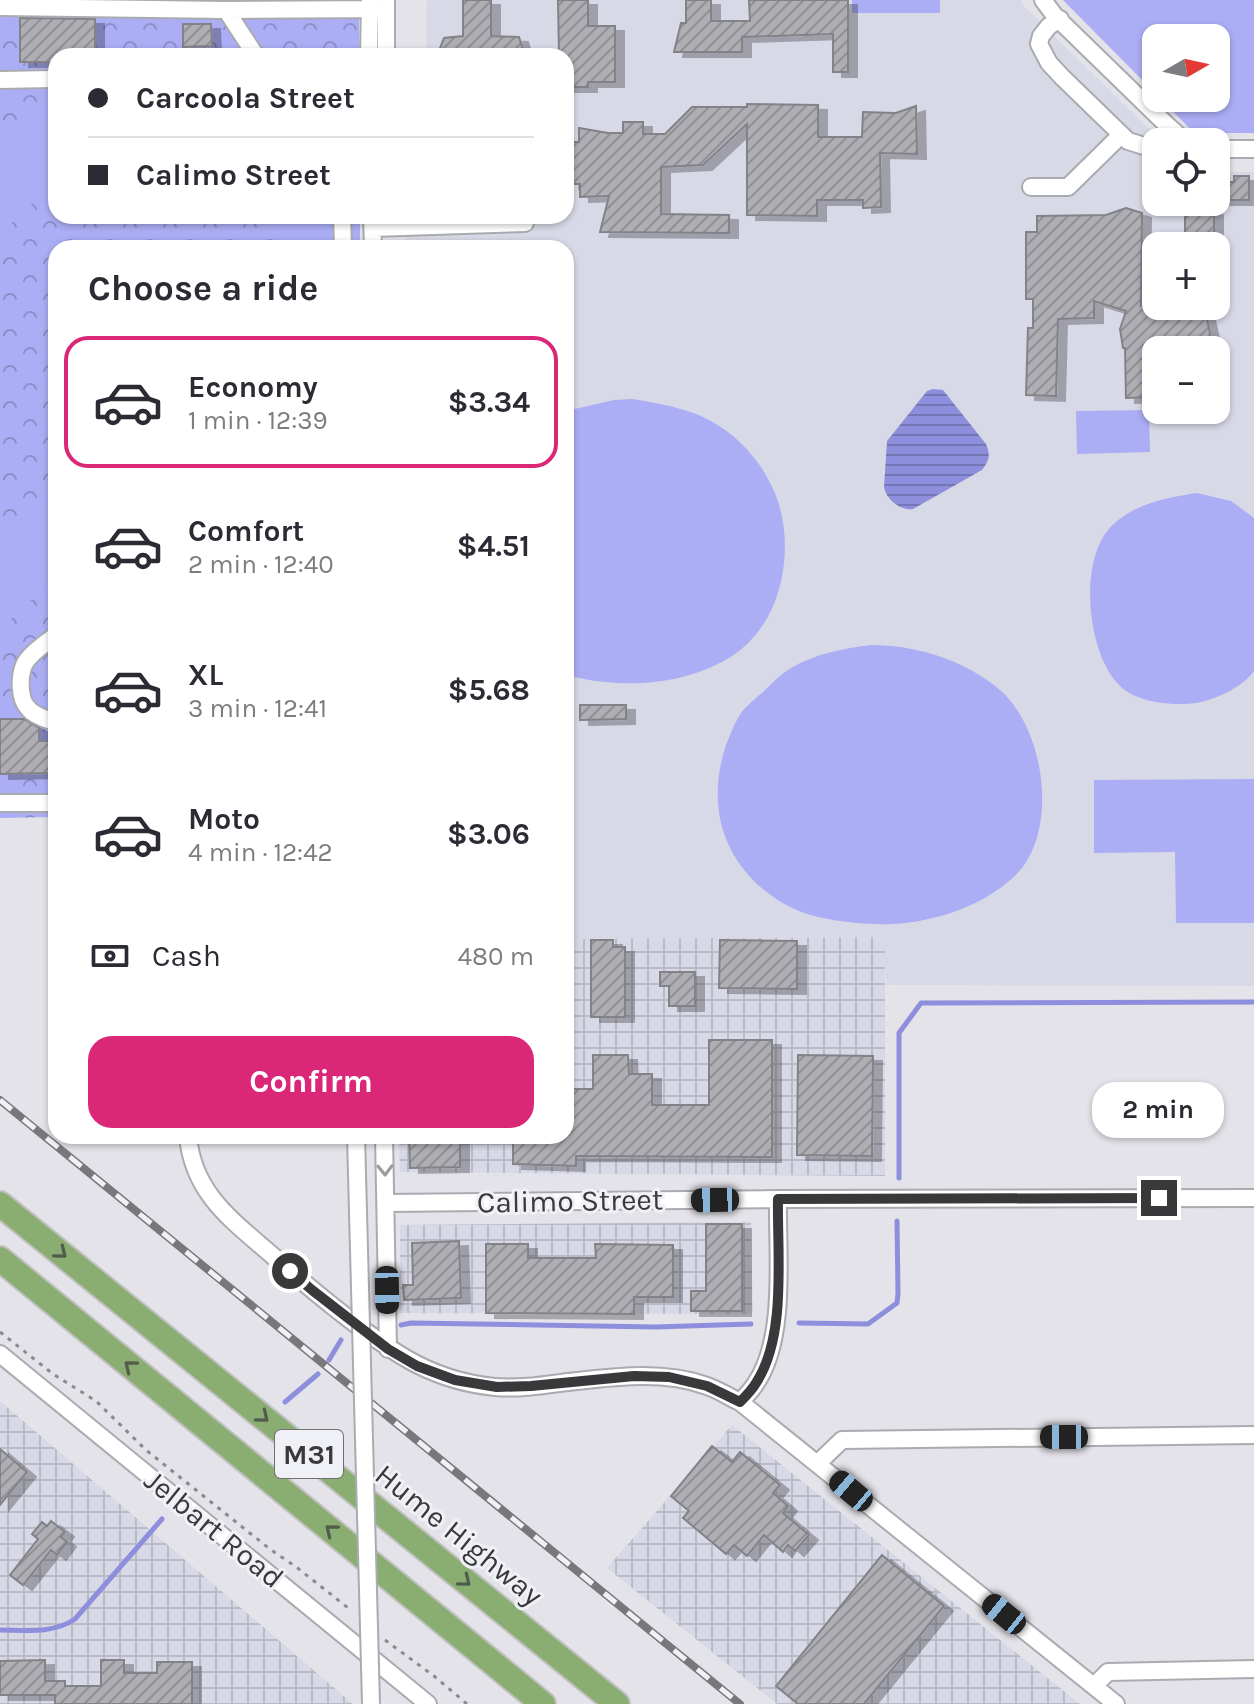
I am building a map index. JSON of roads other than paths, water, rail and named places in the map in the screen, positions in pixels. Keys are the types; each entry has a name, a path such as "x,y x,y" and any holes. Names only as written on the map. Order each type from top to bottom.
{"highway":[{"name":"Hume Highway","path":"0,1204 617,1704"},
{"name":"M31","path":"0,1259 543,1704"}],"street":[{"path":"1043,0 1171,128"},
{"path":"0,7 226,10 378,5"},
{"path":"370,48 378,5"},
{"path":"378,5 385,48"},
{"path":"226,10 251,48"},
{"path":"1060,19 1041,36 1039,44 1042,52 1062,77 1121,135 1142,145"},
{"path":"0,80 48,79"},
{"path":"1031,187 1068,187 1121,135"},
{"path":"1230,149 1254,149"},
{"path":"48,642 24,663 21,684 28,709 48,720"},
{"path":"0,803 48,803"},
{"path":"189,1144 201,1182 220,1209 312,1290 388,1349 417,1366 455,1380 497,1387 634,1376 669,1377 707,1386 740,1402 1116,1704"},
{"path":"356,1144 371,1704"},
{"path":"384,1144 388,1349"},
{"name":"Calimo Street","path":"386,1203 1254,1198"},
{"path":"740,1402 757,1382 771,1351 778,1319 778,1199"},
{"name":"Jelbart Road","path":"0,1354 428,1704"},
{"path":"818,1463 842,1440 1254,1435"},
{"path":"1094,1686 1108,1672 1254,1669"}],"waterway":[{"path":"899,1178 899,1033 921,1003 1254,1002"},
{"path":"799,1323 868,1324 897,1303 897,1221"},
{"path":"401,1325 655,1327 751,1324"},
{"path":"329,1360 341,1340"},
{"path":"285,1402 318,1374"},
{"path":"0,1630 48,1629 75,1619 162,1519"}],"railway":[{"path":"0,1100 48,1139"},
{"path":"54,1144 740,1704"}]}
